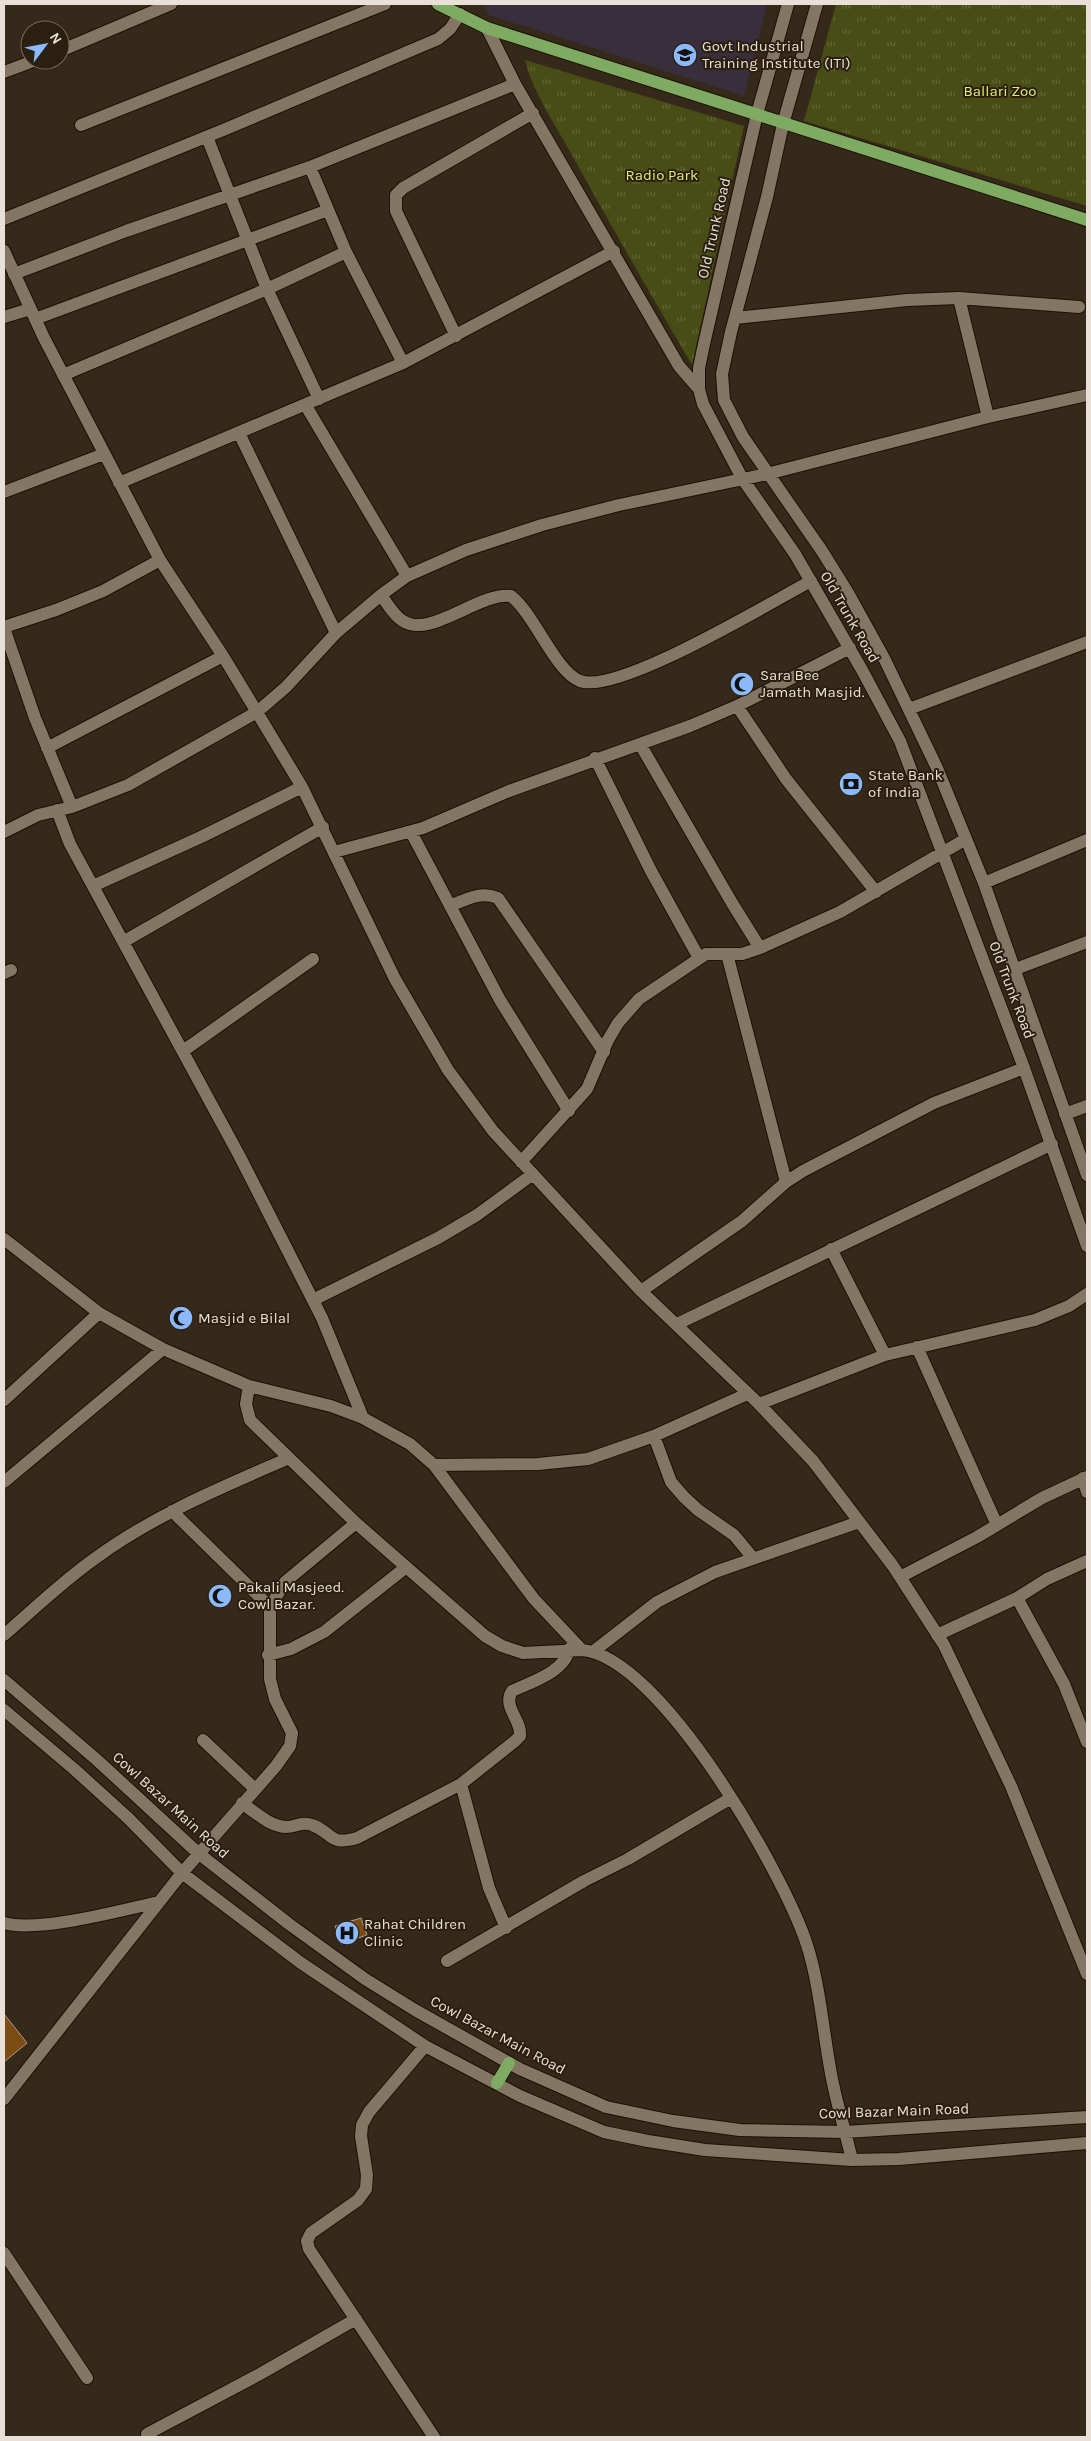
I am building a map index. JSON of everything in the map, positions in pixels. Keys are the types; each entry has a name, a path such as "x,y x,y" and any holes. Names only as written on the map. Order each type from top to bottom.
{"main road":[{"path":"438,4 462,9 487,28 1087,220"},
{"path":"497,2083 509,2063"}],"street":[{"path":"70,47 171,4"},
{"path":"81,125 385,4"},
{"name":"Old Trunk Road","path":"788,4 757,114 704,344 699,368 699,388 703,404 742,478 785,539 811,581 850,648 900,741 1024,1068 1087,1246"},
{"path":"817,4 783,124 767,198 735,318 722,374 724,400 743,437 822,551 848,593 910,709 937,768 984,883 1013,970 1087,1175"},
{"path":"4,219 207,137 438,39 450,29 462,9"},
{"path":"487,28 515,84 614,251 679,366 699,388"},
{"path":"4,72 20,66"},
{"path":"14,274 310,167 515,84"},
{"path":"456,336 396,211 396,195 403,188 533,113"},
{"path":"207,137 267,289 320,399"},
{"path":"310,167 346,252 403,363"},
{"path":"4,317 33,314 247,241 328,210"},
{"path":"4,251 63,375 160,560 223,656 302,787 323,827 395,980 448,1070 494,1131 521,1162 641,1291 759,1404 813,1461 900,1577 937,1635 1011,1786 1087,1974"},
{"path":"119,483 306,406 403,363 614,251"},
{"path":"63,375 267,289 346,252"},
{"path":"735,318 907,300 959,298 1079,307"},
{"path":"959,298 988,417"},
{"path":"4,832 38,815 72,806 128,785 257,712 286,687 336,633 381,595 407,576 466,550 542,526 619,505 767,474 988,417 1087,396"},
{"path":"306,406 407,576"},
{"path":"239,433 336,633"},
{"path":"4,492 104,454"},
{"path":"72,806 47,748 4,627 56,610 103,591 160,560"},
{"path":"381,595 401,620 411,626 424,626 494,597 511,596 529,614 565,670 579,681 594,683 619,677 679,652 811,581"},
{"path":"910,709 1087,642"},
{"path":"334,852 411,832 595,758 640,744 736,706 850,648"},
{"path":"47,748 223,656"},
{"path":"736,706 786,779 876,892"},
{"path":"640,744 760,948"},
{"path":"595,758 650,871 699,958"},
{"path":"93,886 201,837 302,787"},
{"path":"57,810 70,844 239,1155 313,1300 363,1418"},
{"path":"123,942 323,827"},
{"path":"411,832 500,1000 569,1111"},
{"path":"521,1162 588,1089 618,1023 639,999 706,954 742,954 760,948 840,912 966,839"},
{"path":"984,883 1087,840"},
{"path":"450,906 479,894 488,894 498,898 604,1052"},
{"path":"1013,970 1087,942"},
{"path":"727,954 786,1182"},
{"path":"183,1051 313,959"},
{"path":"641,1291 742,1221 786,1182 934,1103 1024,1068"},
{"path":"1065,1114 1087,1106"},
{"path":"677,1324 1052,1144"},
{"path":"313,1300 438,1238 477,1215 532,1174"},
{"path":"4,1239 99,1312 163,1349 249,1386 331,1406 363,1418 410,1444 434,1465 529,1592 582,1650"},
{"path":"831,1249 885,1355"},
{"path":"759,1404 885,1355 1034,1320 1069,1306 1087,1294"},
{"path":"4,1400 99,1312"},
{"path":"917,1347 997,1525"},
{"path":"4,1482 163,1349"},
{"path":"249,1386 246,1404 250,1420 356,1523 405,1568 485,1636 502,1646 523,1653 582,1650 622,1666 679,1723 730,1798 779,1882 807,1946 830,2071 852,2160"},
{"path":"434,1465 538,1464 588,1459 654,1436 748,1394"},
{"path":"654,1436 671,1482 698,1510 734,1535 754,1558"},
{"path":"4,1635 96,1557 172,1511 289,1458"},
{"path":"900,1577 997,1525 1042,1498 1085,1477 1087,1492"},
{"path":"172,1511 270,1607"},
{"path":"242,1803 273,1825 287,1827 304,1822 314,1825 335,1840 345,1842 358,1838 461,1784 520,1736 521,1730 509,1706 509,1696 512,1691 560,1666 657,1602 715,1572 859,1522"},
{"path":"4,2099 198,1853 276,1766 290,1746 292,1733 276,1700 270,1679 268,1655 270,1607 285,1582 356,1523"},
{"path":"937,1635 1017,1598 1047,1579 1087,1561"},
{"path":"268,1655 292,1649 324,1632 405,1568"},
{"path":"1017,1598 1064,1684 1087,1742"},
{"name":"Cowl Bazar Main Road","path":"4,1680 97,1760 198,1853 289,1924 365,1979 415,2010 509,2063 606,2107 673,2122 740,2130 845,2132 1087,2116"},
{"path":"4,1710 81,1775 128,1818 182,1873 300,1963 425,2046 520,2096 604,2132 639,2140 705,2150 852,2160 899,2159 1087,2143"},
{"path":"202,1740 255,1789"},
{"path":"461,1784 489,1888 506,1928"},
{"path":"447,1961 558,1896 628,1860 730,1798"},
{"path":"4,1923 29,1925 65,1921 159,1902"},
{"path":"425,2046 369,2112 362,2125 361,2136 367,2175 366,2189 358,2200 311,2233 307,2241 310,2249 434,2437"},
{"path":"4,2253 87,2378"},
{"path":"146,2434 260,2374 356,2319"}],"shaded area":[{"name":"Govt Industrial Training Institute (ITI)","path":"483,4 767,4 744,96 489,15"}],"green space":[{"name":"Ballari Zoo","path":"836,4 1087,4 1087,206 804,121"},
{"name":"Radio Park","path":"525,60 744,126 692,365 546,109 533,84"}],"building":[{"path":"361,1918 367,1935 341,1944 335,1926"},
{"path":"4,2014 27,2043 4,2062"}],"place":[{"name":"Govt Industrial Training Institute (ITI)","path":"685,55"},
{"name":"Sara Bee Jamath Masjid.","path":"742,684"},
{"name":"State Bank of India","path":"851,784"},
{"name":"Masjid e Bilal","path":"181,1318"},
{"name":"Pakali Masjeed. Cowl Bazar.","path":"220,1596"},
{"name":"Rahat Children Clinic","path":"347,1933"}]}
